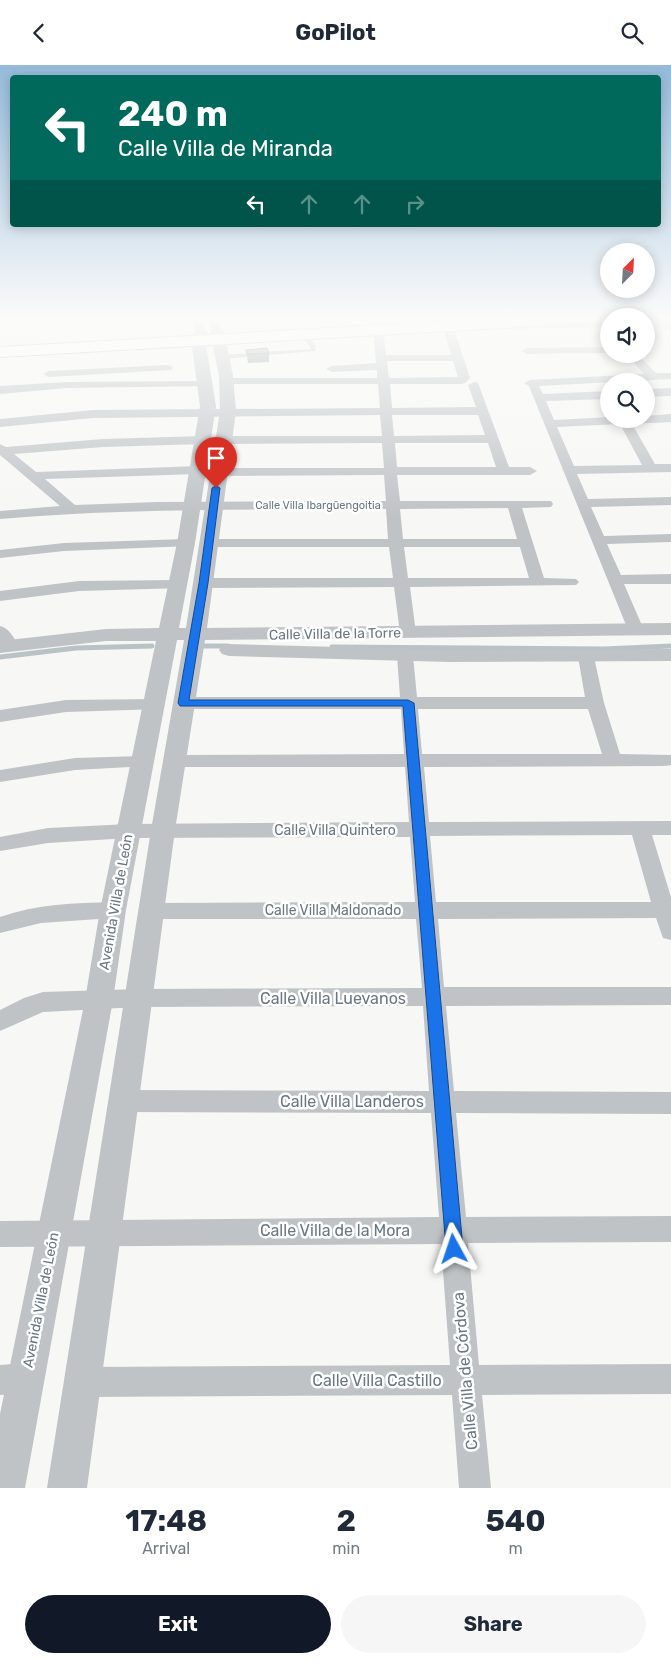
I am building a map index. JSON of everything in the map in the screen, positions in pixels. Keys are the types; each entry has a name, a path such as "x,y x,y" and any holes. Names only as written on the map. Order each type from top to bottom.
{"street":[{"path":"0,390 67,385 128,383"},
{"name":"Avenida Villa de León","path":"67,1488 103,1231 140,998 163,831 194,642 191,584 221,383"},
{"name":"Calle Villa de Córdova","path":"384,383 396,543 407,645 408,703 475,1488"},
{"path":"468,383 483,411 504,471"},
{"path":"534,389 589,383"},
{"path":"534,389 600,394"},
{"path":"534,389 636,630"},
{"path":"655,393 671,392"},
{"path":"0,423 93,414 218,411 483,411"},
{"path":"655,419 671,418"},
{"path":"550,424 600,422"},
{"path":"628,428 651,469"},
{"path":"1,449 117,442 213,440 494,439"},
{"path":"1,449 72,509"},
{"path":"569,470 671,468"},
{"path":"34,477 110,472 530,471"},
{"path":"583,503 671,501"},
{"path":"514,504 538,582"},
{"name":"Calle Villa Ibargüengoitia","path":"0,515 72,509 203,505 546,504"},
{"path":"599,540 671,538"},
{"path":"0,554 74,546 197,543 526,543"},
{"path":"616,580 671,579"},
{"path":"0,596 79,586 571,582"},
{"name":"Avenida Villa de León","path":"5,1488 13,1379 55,1232 99,1000 113,910 155,705 165,642 191,584"},
{"name":"Calle Villa de la Torre","path":"407,645 671,629"},
{"name":"Calle Villa de la Torre","path":"3,646 96,650 165,642 194,642 407,645 586,657 671,655"},
{"path":"586,657 595,703 613,761"},
{"path":"183,703 595,703"},
{"path":"0,716 66,706 155,705"},
{"path":"174,761 665,761"},
{"path":"0,776 75,764 142,762"},
{"path":"640,828 671,932"},
{"name":"Calle Villa Quintero","path":"0,844 57,835 129,831 671,828"},
{"path":"0,925 16,919 48,913 113,910"},
{"name":"Calle Villa Maldonado","path":"151,911 664,910"},
{"name":"Calle Villa Luevanos","path":"0,1021 32,1005 43,1002 140,998 671,996"},
{"name":"Calle Villa Landeros","path":"123,1101 671,1103"},
{"name":"Calle Villa de la Mora","path":"0,1234 103,1231 671,1229"},
{"name":"Calle Villa Castillo","path":"82,1382 671,1379"}],"waterway":[{"path":"0,657 76,648 152,646"},
{"path":"202,646 228,646"},
{"path":"332,647 604,649 671,646"}],"route":[{"path":"216,488 204,583 183,703 408,703 454,1249"}]}
